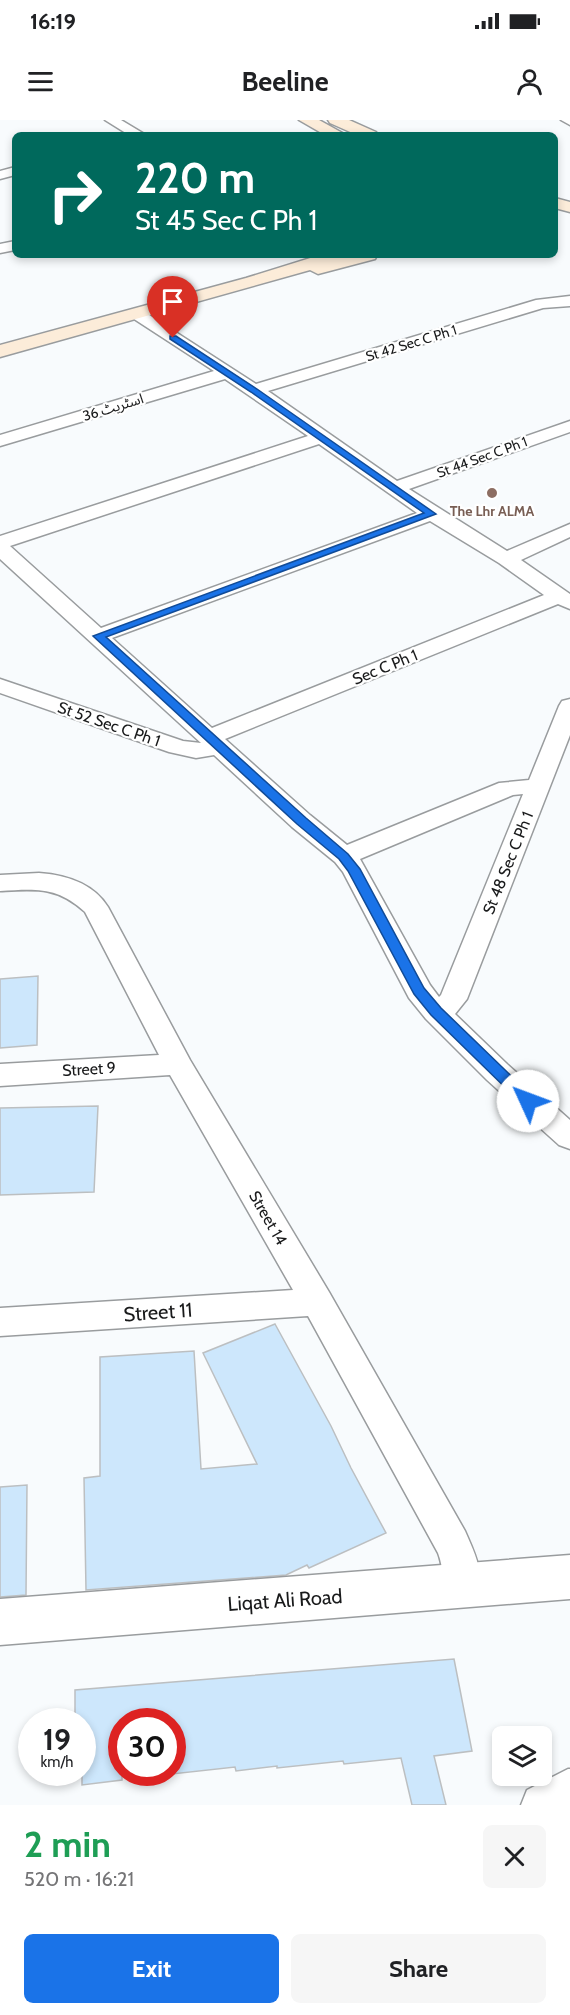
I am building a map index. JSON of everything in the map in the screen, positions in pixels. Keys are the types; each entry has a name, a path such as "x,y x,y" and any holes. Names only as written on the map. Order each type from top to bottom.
{"main road":[{"path":"307,120 332,132"},
{"path":"322,120 348,132"},
{"path":"336,120 363,132"},
{"path":"354,120 380,132"},
{"path":"0,351 253,282 356,258"},
{"path":"253,282 310,260"},
{"path":"0,342 310,260"}],"street":[{"path":"111,120 133,132"},
{"name":"St 42 Sec C Ph 1","path":"254,390 542,303 570,301"},
{"path":"137,314 226,374 254,390 432,514 506,559 565,600"},
{"name":"اسٹریٹ 36","path":"0,441 226,374"},
{"name":"St 44 Sec C Ph 1","path":"395,488 570,426"},
{"path":"0,543 322,438"},
{"path":"99,636 432,514"},
{"path":"506,559 570,530"},
{"path":"0,548 344,856 354,869 419,991 436,1012 506,1080 570,1137"},
{"name":"Sec C Ph 1","path":"215,742 565,600"},
{"name":"St 52 Sec C Ph 1","path":"0,686 177,747 196,751 215,742"},
{"name":"St 48 Sec C Ph 1","path":"436,1012 447,1006 453,999 570,706"},
{"path":"344,856 507,788 524,786 537,789"},
{"name":"Street 14","path":"0,883 43,880 68,885 84,894 95,907 178,1064 452,1543 460,1562 462,1586"},
{"name":"Street 9","path":"0,1075 178,1064"},
{"name":"Street 11","path":"0,1322 316,1302"},
{"name":"Liqat Ali Road","path":"0,1622 570,1577"}],"building":[{"path":"38,976 37,1045 0,1048 0,979"},
{"path":"98,1106 94,1192 0,1195 0,1108"},
{"path":"275,1324 386,1533 309,1568 307,1565 286,1575 86,1590 84,1478 100,1476 100,1357 194,1351 201,1469 257,1464 203,1353"},
{"path":"27,1485 26,1595 0,1597 0,1487"},
{"path":"454,1659 472,1751 434,1756 446,1805 412,1805 401,1758 344,1764 343,1761 236,1771 235,1767 186,1772 186,1708 108,1708 108,1782 96,1783 96,1708 75,1708 75,1690"}],"place":[{"name":"The Lhr ALMA","path":"492,493"}],"route":[{"path":"173,338 254,390 432,514 99,636 301,821 344,856 354,869 419,991 436,1012 528,1101"}]}
